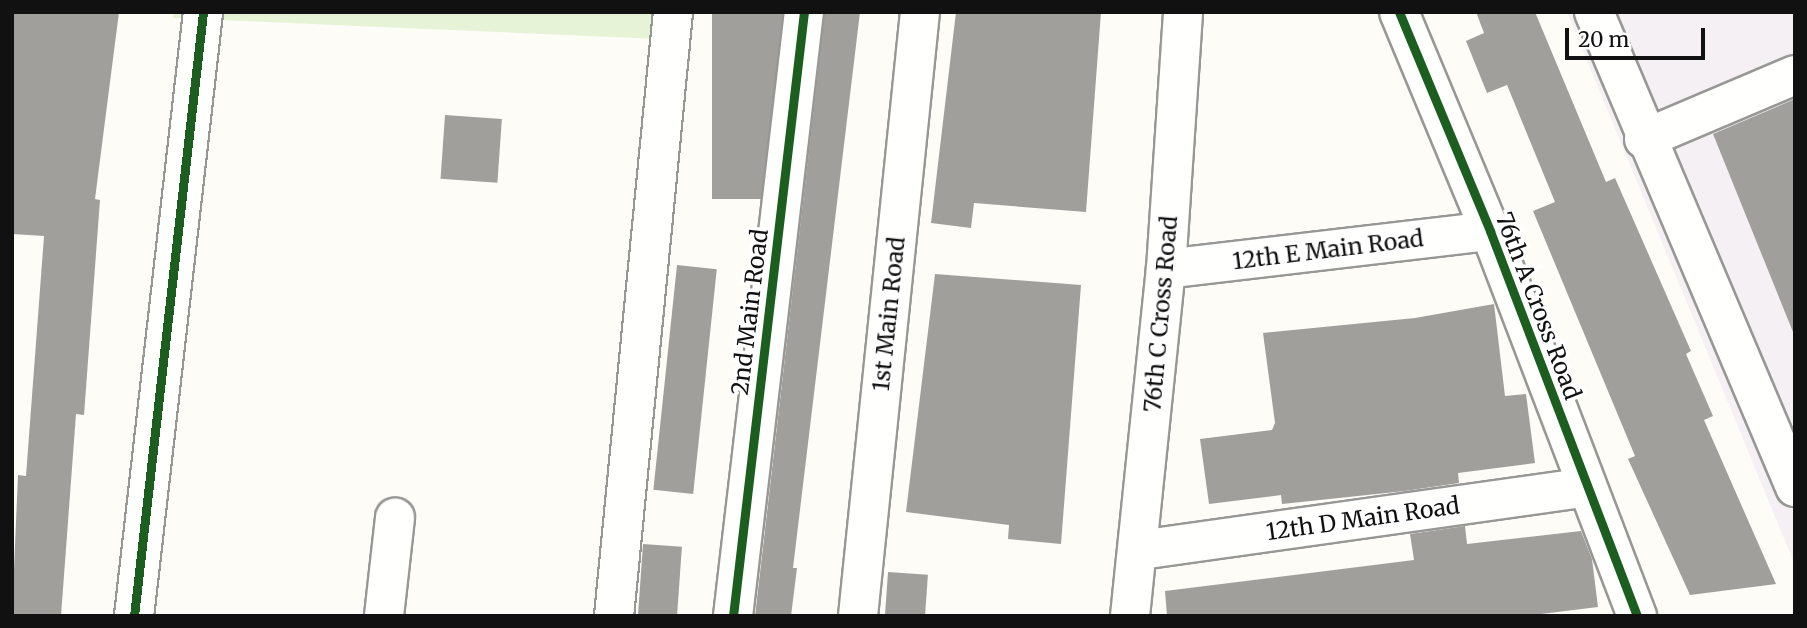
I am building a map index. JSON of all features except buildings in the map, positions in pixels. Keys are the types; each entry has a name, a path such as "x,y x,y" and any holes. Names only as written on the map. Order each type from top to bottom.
{"street":[{"path":"134,616 203,12"},
{"path":"614,616 673,12"},
{"name":"2nd Main Road","path":"733,616 804,12"},
{"name":"1st Main Road","path":"858,616 920,12"},
{"name":"76th C Cross Road","path":"1130,616 1140,550 1166,269 1183,12"},
{"name":"76th A Cross Road","path":"1399,12 1490,231 1637,616"},
{"path":"1594,12 1644,139 1795,487"},
{"path":"1644,139 1795,75"},
{"name":"12th E Main Road","path":"1166,269 1490,231"},
{"name":"12th D Main Road","path":"1140,550 1587,487"},
{"path":"384,616 395,518"}],"shaded area":[{"path":"1567,12 1795,12 1795,565"}],"green space":[{"path":"174,12 661,12 660,39 173,18"}],"cycle path":[{"path":"134,616 203,12"},
{"path":"733,616 804,12"},
{"path":"1399,12 1490,231 1637,616"}]}
